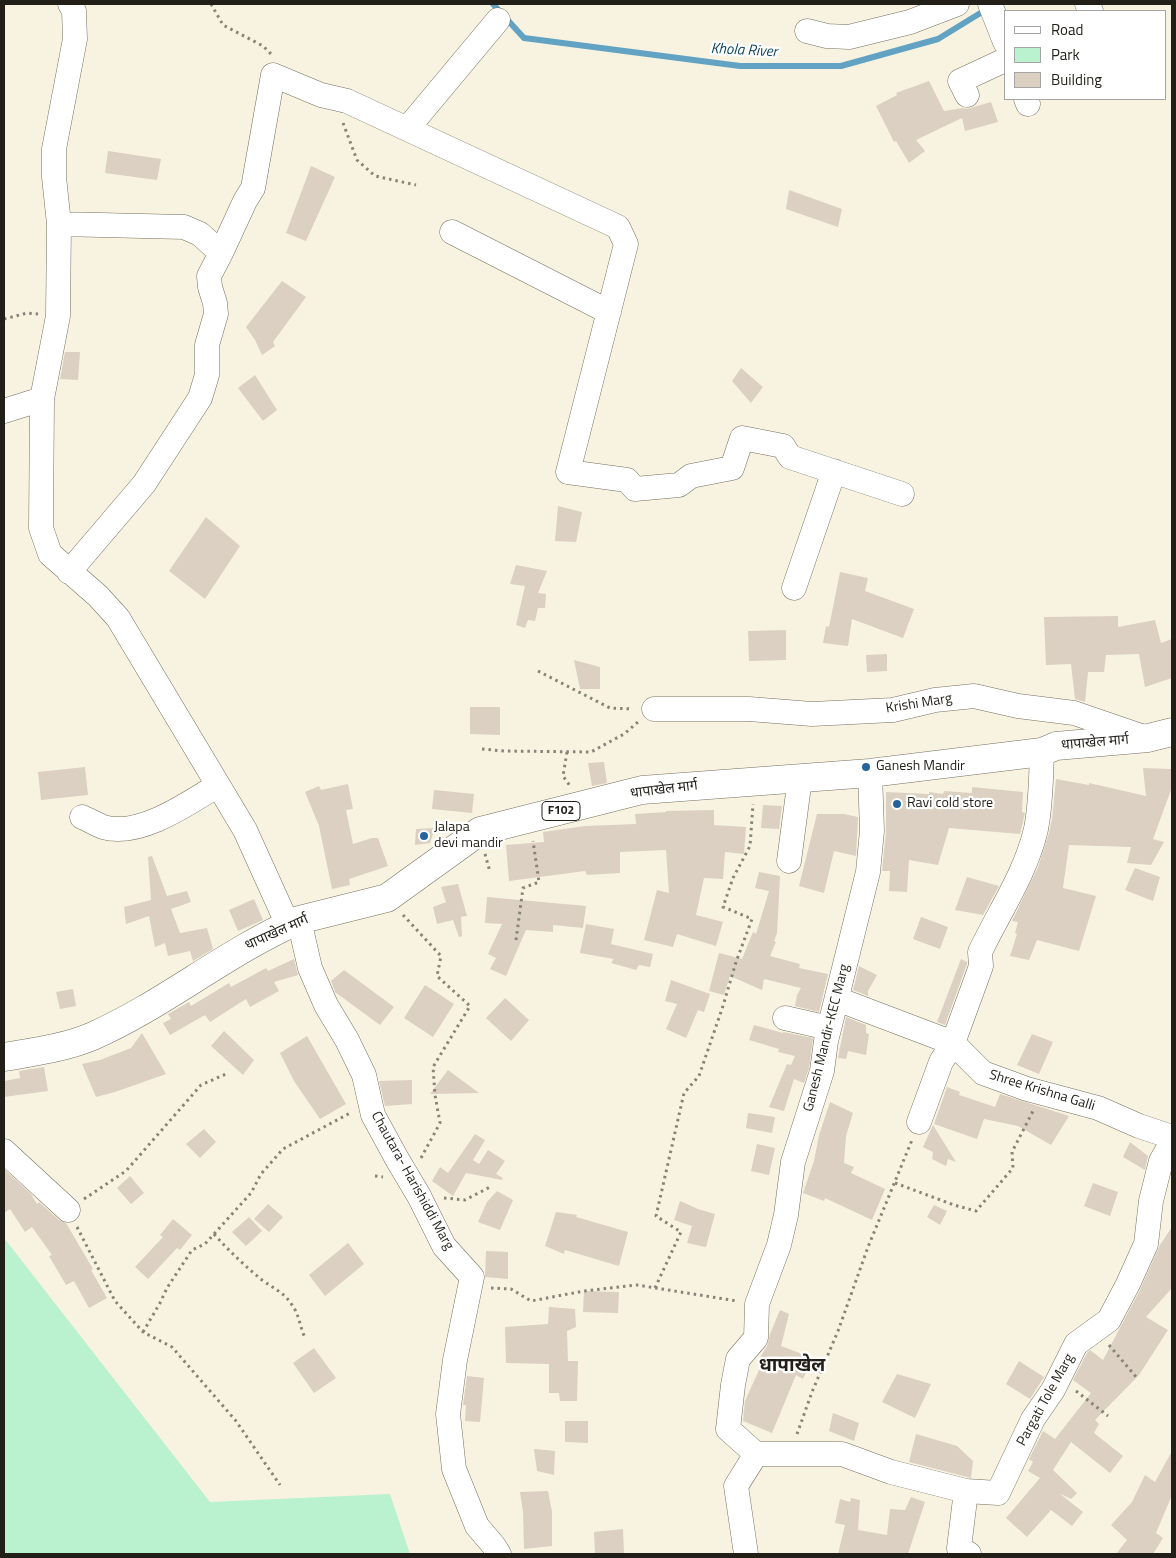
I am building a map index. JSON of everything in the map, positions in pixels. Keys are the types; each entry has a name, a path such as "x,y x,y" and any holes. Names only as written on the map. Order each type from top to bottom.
{"main road":[{"name":"धापाखेल मार्ग","path":"4,1057 49,1049 92,1037 141,1012 243,948 294,922 387,898 480,832 530,818 642,790 870,773 1042,752 1056,746 1160,735"}],"street":[{"name":"Chautara- Harishiddi Marg","path":"70,4 74,11 74,39 54,149 54,177 59,224 58,316 42,400 41,528 50,554 98,596 118,618 245,830 294,922 310,968 326,1005 347,1040 364,1076 373,1115 409,1178 444,1246 472,1277"},
{"path":"806,30 827,36 849,37 910,22 957,4"},
{"path":"990,4 1004,39"},
{"path":"407,129 498,20"},
{"path":"967,95 960,81 1004,60"},
{"path":"69,572 144,484 200,398 207,375 207,345 216,314 209,276 253,188 273,76 321,95 347,101 618,227 626,244 568,472 627,480 635,489 679,485 691,476 732,468 742,438 783,446 790,457 902,494"},
{"path":"59,224 184,227 200,234 220,252"},
{"path":"452,232 609,312"},
{"path":"4,411 42,400"},
{"path":"794,588 834,472"},
{"name":"Krishi Marg","path":"654,709 749,709 821,713 894,710 935,700 974,696 1018,706 1074,713 1160,735"},
{"path":"919,1122 941,1062 954,1043 980,966 980,952 1022,871 1036,830 1041,793 1042,752"},
{"name":"Ganesh Mandir-KEC Marg","path":"756,1454 728,1430 733,1385 738,1360 756,1338 757,1304 779,1245 786,1215 793,1162 822,1071 829,1028 868,872 872,831 870,773"},
{"path":"790,861 800,778"},
{"path":"82,816 104,827 121,828 146,824 175,812 218,786"},
{"name":"Shree Krishna Galli","path":"836,999 954,1043 983,1073 1098,1108 1139,1126 1172,1137"},
{"path":"785,1018 829,1028"},
{"name":"Pargati Tole Marg","path":"966,1491 998,1493 1033,1419 1053,1390 1076,1344 1109,1320 1146,1244 1151,1202 1161,1161 1172,1142"},
{"path":"4,1150 68,1210"},
{"path":"472,1277 455,1360 448,1414 454,1469 477,1526 499,1554"},
{"path":"746,1554 736,1486 756,1454 842,1454 891,1472 966,1491 959,1548 969,1554"}],"path":[{"path":"4,319 27,313 58,316"},
{"path":"538,671 610,708 654,709"},
{"path":"482,749 591,752 624,734 654,709"},
{"path":"567,752 563,776 585,805"},
{"path":"655,1288 681,1232 656,1216 684,1094 699,1076 752,919 723,907 733,878 750,846 755,781"},
{"path":"516,940 524,888 539,882 530,818"},
{"path":"387,898 441,956 437,976 470,1006 433,1067 440,1123 409,1178"},
{"path":"226,1074 201,1085 126,1170 68,1210 115,1301 143,1332 172,1347 236,1421 280,1485"},
{"path":"895,1183 954,1205 976,1211 1012,1168 1012,1152 1044,1093"},
{"path":"143,1332 167,1288 192,1250 205,1244 251,1193 261,1174 283,1149 315,1130 370,1103"},
{"path":"790,1454 812,1392 838,1331 868,1247 919,1122"},
{"path":"440,1198 465,1200 492,1186"},
{"path":"214,1234 229,1251 263,1281 280,1291 293,1306 305,1338"},
{"path":"472,1277 475,1284 511,1289 531,1301 584,1291 637,1285 757,1304"},
{"path":"1096,1329 1138,1378"},
{"path":"1059,1378 1108,1416"}],"green space":[{"path":"4,1238 210,1502 390,1494 410,1554 4,1554"}],"building":[{"path":"929,81 944,111 967,109 991,102 998,122 965,131 962,118 916,140 925,151 909,163 896,141 894,142 876,106 897,95 896,93"},
{"path":"108,151 161,159 157,180 105,173"},
{"path":"311,166 335,177 306,241 286,233"},
{"path":"789,190 842,209 838,227 786,209"},
{"path":"282,281 306,297 273,342 275,346 262,355 246,327"},
{"path":"65,352 80,352 78,380 60,379"},
{"path":"741,368 763,387 751,403 732,381"},
{"path":"255,375 277,410 263,421 238,388"},
{"path":"558,506 582,512 576,542 555,541"},
{"path":"206,517 240,546 205,599 169,571"},
{"path":"516,565 547,571 538,593 546,594 545,608 538,608 535,621 528,620 525,628 516,625 525,586 510,584"},
{"path":"840,572 868,578 865,591 914,609 903,638 852,619 848,646 823,643 826,626 829,627"},
{"path":"1118,616 1118,627 1155,620 1161,643 1172,639 1172,678 1145,687 1139,654 1106,655 1104,672 1088,672 1085,702 1075,699 1071,664 1046,665 1044,617"},
{"path":"786,630 786,660 749,661 748,631"},
{"path":"887,654 887,671 867,672 866,655"},
{"path":"574,660 600,667 600,689 580,689"},
{"path":"470,707 500,707 500,735 470,734"},
{"path":"604,762 607,783 592,786 588,763"},
{"path":"85,767 88,795 41,800 38,772"},
{"path":"1143,768 1171,769 1171,790 1153,839 1164,842 1151,865 1127,863 1131,847 1069,845 1063,888 1096,896 1079,951 1037,940 1029,960 1010,956 1017,934 1015,933 1018,922 1012,921 1038,867 1049,833 1056,779 1089,785 1089,783 1146,796"},
{"path":"348,784 353,809 346,810 353,844 378,838 388,866 349,879 350,885 332,889 319,826 305,792 319,786 321,790"},
{"path":"972,787 1023,792 1022,812 1025,813 1020,834 949,828 938,865 909,860 907,892 889,891 890,871 882,871 886,832 886,792 929,794 929,792 943,794 944,791 972,793"},
{"path":"434,790 474,794 472,813 432,809"},
{"path":"763,805 782,806 779,829 761,828"},
{"path":"714,810 714,825 746,827 744,854 725,852 723,879 704,878 696,915 723,922 716,946 677,934 673,947 644,940 657,890 669,893 666,850 620,852 620,873 587,875 585,871 509,881 506,845 544,842 543,832 585,826 636,824 635,814"},
{"path":"817,814 844,814 858,817 856,856 834,851 824,893 799,886"},
{"name":"Jalapa devi mandir","path":"435,828 430,843 415,845 416,829"},
{"path":"152,856 167,896 187,891 191,902 171,909 180,933 207,928 213,949 193,961 190,951 168,956 165,943 155,947 149,916 126,924 124,907 151,900 148,857"},
{"path":"1135,868 1160,877 1153,901 1125,890"},
{"path":"759,872 780,876 777,933 774,941 776,942 770,956 800,964 799,968 828,974 819,1012 795,1006 797,995 801,988 764,979 762,990 730,976 724,995 709,991 719,953 742,959 753,932 756,934 769,891 755,888"},
{"path":"967,877 999,886 983,915 955,910"},
{"path":"458,884 467,916 461,917 462,936 459,937 453,920 437,924 433,907 446,902 441,887"},
{"path":"487,897 586,906 583,928 553,925 553,932 526,930 506,976 490,969 496,958 488,954 502,924 485,923"},
{"path":"254,899 263,920 238,931 229,910"},
{"path":"921,917 948,927 940,949 913,939"},
{"path":"586,924 614,929 611,944 653,954 650,967 639,965 636,970 611,963 614,959 580,953"},
{"path":"294,959 298,975 274,982 279,991 250,1007 246,999 210,1022 205,1015 170,1035 163,1023 171,1019 168,1014 189,1002 191,1006 229,983 231,987 266,968 268,971"},
{"path":"961,959 967,962 967,964 945,1025 937,1022"},
{"path":"859,966 877,975 868,991 868,996 853,990"},
{"path":"344,970 394,1007 380,1025 335,992 331,981"},
{"path":"671,980 710,994 704,1012 698,1010 686,1038 666,1029 677,1004 665,1001"},
{"path":"425,985 454,1004 433,1037 404,1018"},
{"path":"73,989 76,1006 60,1009 56,992"},
{"path":"505,998 529,1020 511,1041 486,1018"},
{"path":"846,1017 866,1025 866,1033 869,1034 866,1055 848,1051 846,1059 838,1058"},
{"path":"754,1025 783,1033 813,1038 809,1068 804,1083 794,1079 784,1111 769,1107 787,1064 791,1065 795,1056 778,1052 779,1049 749,1040"},
{"path":"224,1031 254,1060 243,1075 211,1046"},
{"path":"142,1033 166,1074 96,1097 82,1064 100,1060 131,1048"},
{"path":"1032,1034 1053,1042 1039,1074 1017,1065"},
{"path":"307,1036 346,1104 320,1119 294,1081 280,1053"},
{"path":"44,1067 48,1091 4,1097 4,1081 20,1078 19,1071"},
{"path":"448,1070 479,1093 430,1094"},
{"path":"412,1080 412,1104 385,1106 379,1081"},
{"path":"947,1087 960,1092 959,1095 995,1107 1000,1094 1069,1116 1051,1145 1018,1126 984,1119 977,1139 934,1124"},
{"path":"830,1102 853,1113 846,1136 844,1163 854,1167 851,1173 885,1189 872,1220 825,1198 824,1201 803,1193"},
{"path":"748,1113 775,1117 772,1133 746,1128"},
{"path":"933,1125 956,1162 948,1159 946,1166 932,1159 933,1152 923,1147"},
{"path":"204,1129 216,1142 200,1158 186,1144"},
{"path":"475,1134 485,1140 473,1160 479,1164 488,1150 505,1161 496,1174 503,1178 502,1180 466,1173 453,1196 432,1181 440,1167 448,1173"},
{"path":"1130,1142 1148,1156 1145,1170 1123,1157"},
{"path":"757,1144 775,1148 769,1175 751,1171"},
{"path":"4,1169 31,1194 37,1204 39,1202 59,1220 66,1223 93,1269 91,1270 107,1298 89,1308 74,1281 66,1285 49,1256 52,1255 32,1227 25,1232 10,1209 4,1213"},
{"path":"130,1176 144,1193 131,1204 117,1188"},
{"path":"1093,1183 1118,1192 1110,1216 1084,1206"},
{"path":"497,1191 513,1200 500,1230 478,1222 487,1202"},
{"path":"680,1201 715,1214 706,1247 687,1243 692,1226 674,1220"},
{"path":"268,1204 283,1217 269,1232 254,1219"},
{"path":"934,1205 947,1211 940,1225 927,1217"},
{"path":"556,1212 577,1215 576,1217 628,1232 619,1266 565,1250 564,1254 545,1246"},
{"path":"249,1217 262,1231 246,1246 232,1232"},
{"path":"173,1219 192,1235 180,1250 177,1248 148,1279 135,1267 163,1237 160,1235"},
{"path":"1172,1227 1172,1288 1146,1317 1168,1330 1139,1375 1095,1420 1099,1424 1094,1433 1123,1456 1110,1473 1071,1442 1053,1470 1077,1493 1071,1499 1059,1493 1083,1512 1072,1526 1051,1510 1027,1537 1006,1518 1040,1478 1028,1471 1033,1462 1029,1459 1043,1431 1055,1439 1091,1393 1073,1380 1090,1350 1103,1360 1140,1290 1160,1245"},
{"path":"348,1243 364,1264 325,1296 309,1275"},
{"path":"486,1251 508,1252 508,1279 485,1277"},
{"path":"584,1291 619,1292 618,1313 583,1312"},
{"path":"549,1307 575,1309 576,1327 567,1331 568,1361 578,1361 577,1401 560,1401 559,1393 549,1393 549,1364 506,1363 505,1327 548,1324"},
{"path":"780,1310 789,1314 781,1346 813,1358 803,1379 796,1375 772,1433 743,1421 745,1401 763,1361 759,1359 767,1346"},
{"path":"314,1348 336,1378 314,1393 293,1363"},
{"path":"1019,1361 1044,1377 1030,1399 1006,1384"},
{"path":"897,1374 931,1384 915,1418 882,1402"},
{"path":"467,1376 484,1378 480,1422 465,1421 466,1405 463,1405"},
{"path":"833,1413 859,1423 854,1441 829,1431"},
{"path":"565,1421 588,1421 588,1443 565,1442"},
{"path":"916,1434 957,1446 973,1461 971,1478 909,1462"},
{"path":"534,1449 555,1451 554,1475 537,1471"},
{"path":"1172,1451 1172,1495 1156,1533 1163,1538 1153,1554 1116,1554 1127,1540 1111,1525 1132,1502 1145,1475 1155,1482"},
{"path":"548,1491 552,1512 552,1546 524,1549 523,1512 520,1492"},
{"path":"911,1497 925,1502 908,1554 838,1554 845,1525 835,1523 840,1499 850,1502 851,1498 860,1500 858,1530 887,1535 890,1509 905,1510"},
{"path":"623,1529 624,1554 595,1554 594,1532"}],"waterway":[{"name":"Khola River","path":"493,4 524,38 740,66 841,66 938,39 987,9"}],"place":[{"name":"Ganesh Mandir","path":"866,767"},
{"name":"Ravi cold store","path":"897,804"},
{"name":"Jalapa devi mandir","path":"424,836"}],"district":[{"name":"धापाखेल","path":"792,1366"}]}
